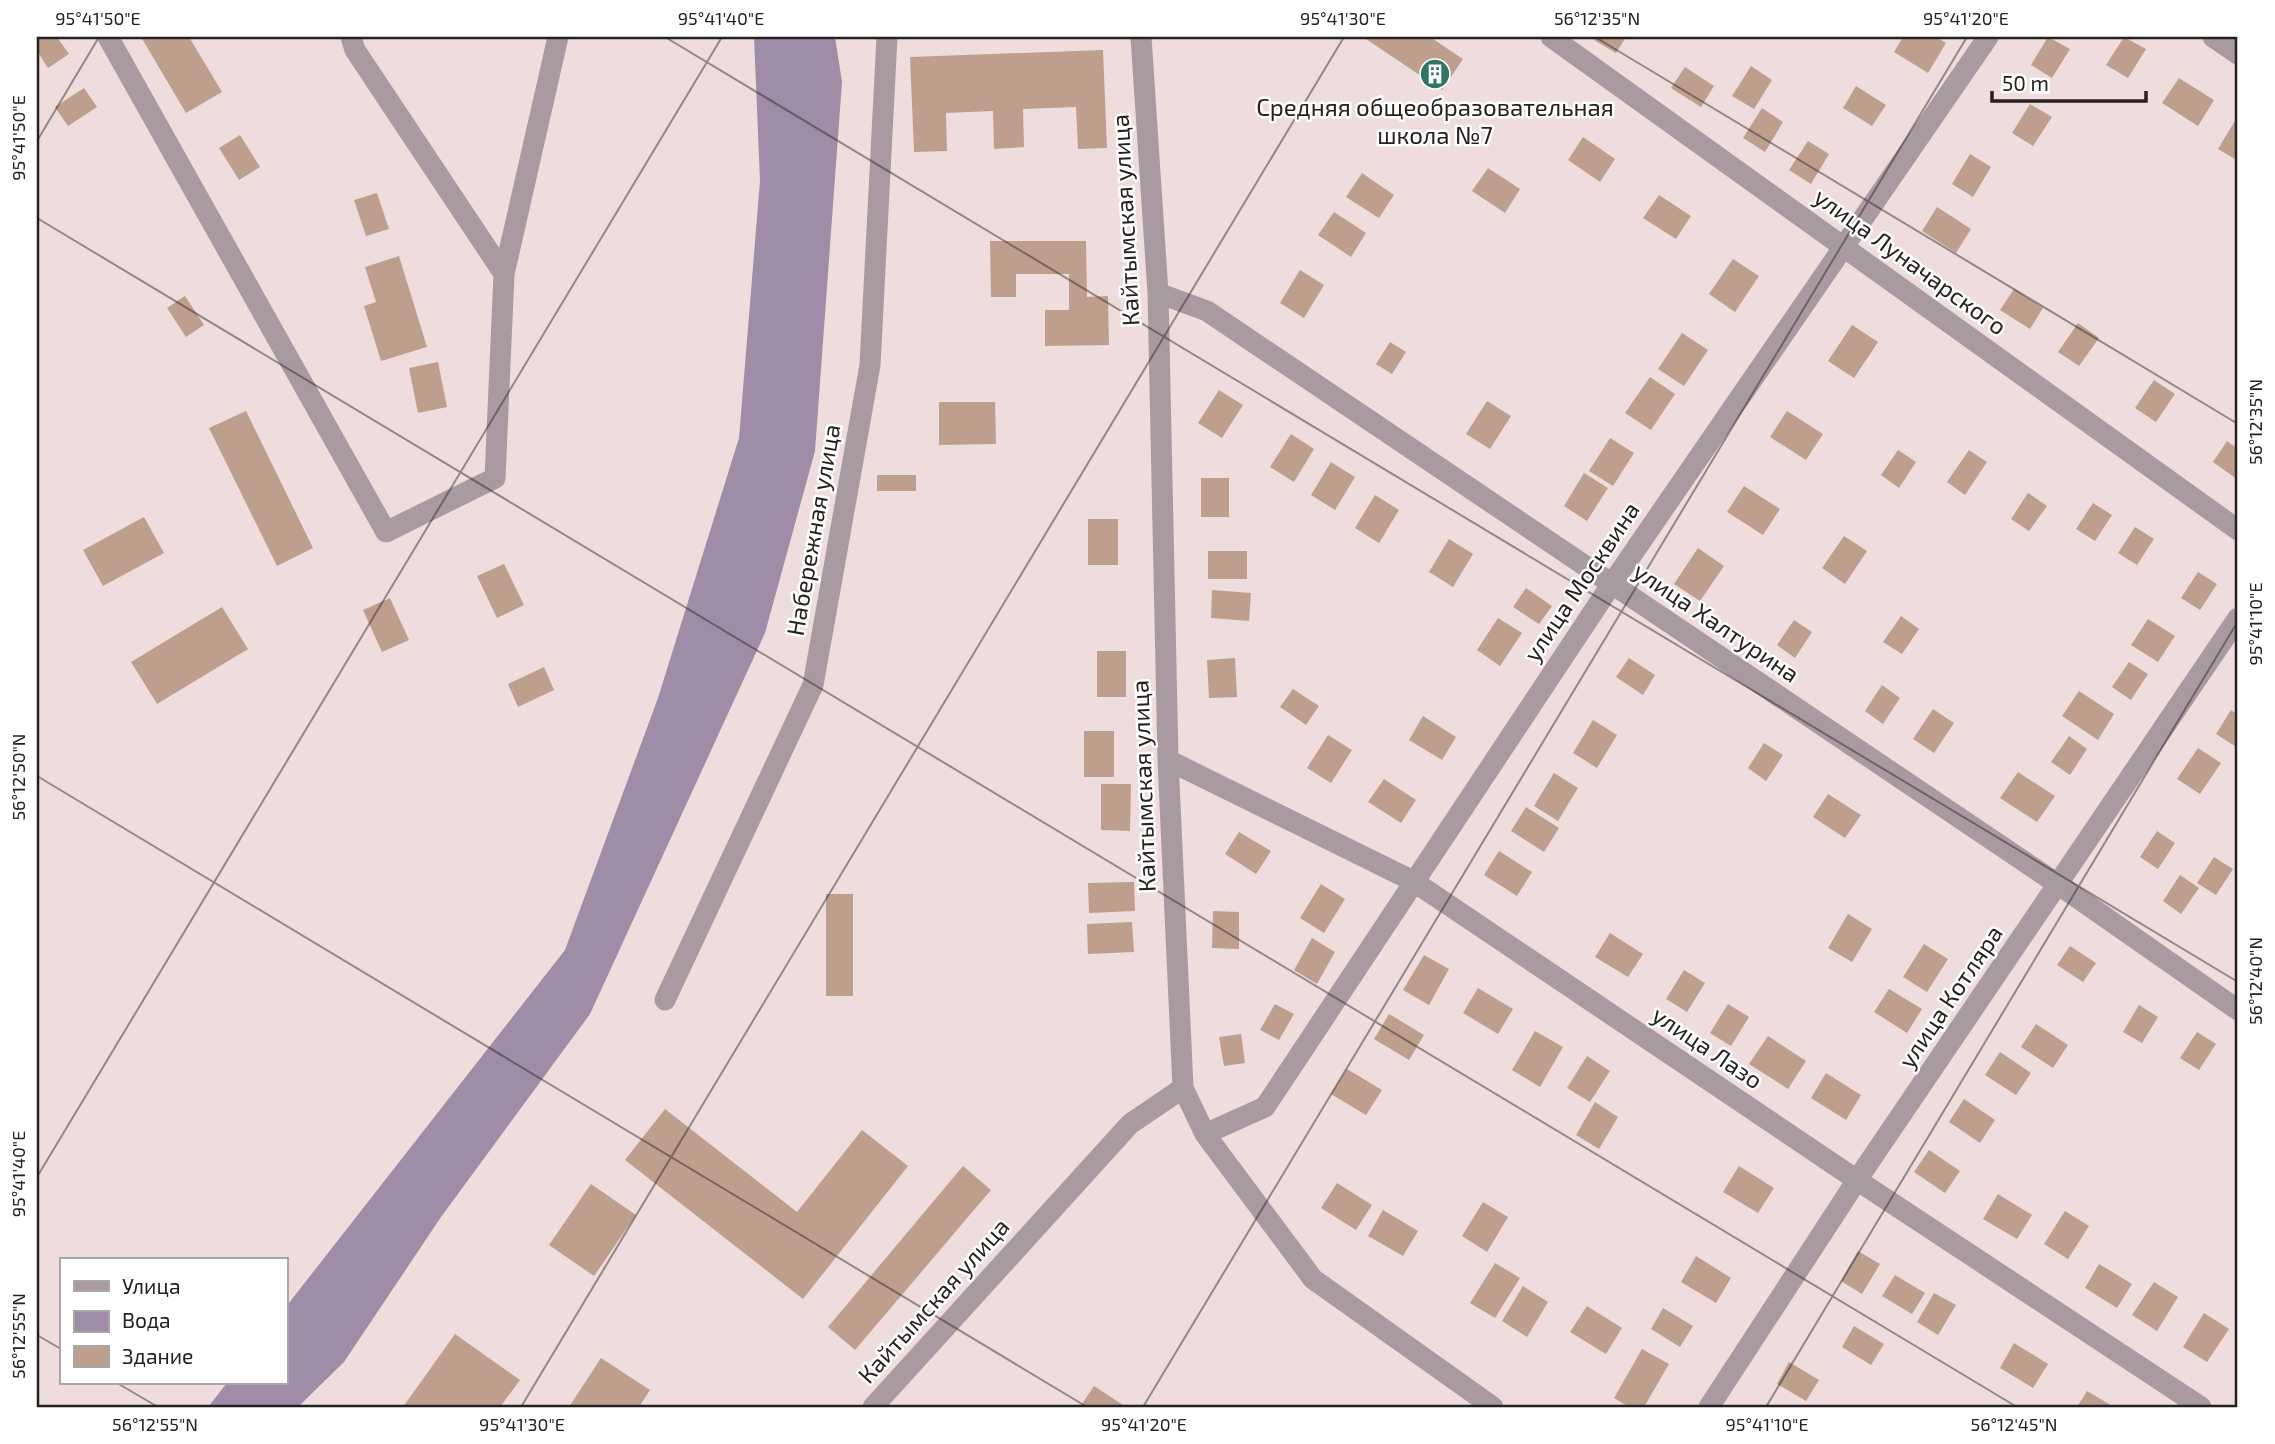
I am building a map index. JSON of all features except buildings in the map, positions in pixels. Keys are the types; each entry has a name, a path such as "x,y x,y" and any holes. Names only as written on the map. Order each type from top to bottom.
{"street":[{"path":"108,37 386,532 495,478 504,274 558,37"},
{"path":"351,37 355,50 504,274"},
{"name":"Набережная улица","path":"665,1000 813,685 870,365 887,37"},
{"name":"Кайтымская улица","path":"873,1407 1130,1124 1183,1088 1168,760 1158,293 1141,37"},
{"name":"улица Луначарского","path":"1551,37 2238,530"},
{"name":"улица Москвина","path":"1205,1134 1265,1107 1611,585 1988,37"},
{"path":"2213,37 2238,54"},
{"name":"улица Халтурина","path":"1158,293 1207,311 2059,886 2238,1010"},
{"name":"улица Котляра","path":"1709,1407 1857,1180 2059,886 2238,618"},
{"name":"улица Лазо","path":"1168,760 1413,881 1857,1180 2201,1407"},
{"path":"1183,1088 1205,1134 1313,1279 1493,1407"}],"water":[{"path":"754,37 835,37 842,82 815,451 765,633 590,1014 441,1217 344,1362 298,1407 208,1407 226,1384 287,1384 287,1305 565,950 658,698 739,438 760,181"}],"place":[{"name":"Средняя общеобразовательная школа №7","path":"1435,74"}]}
